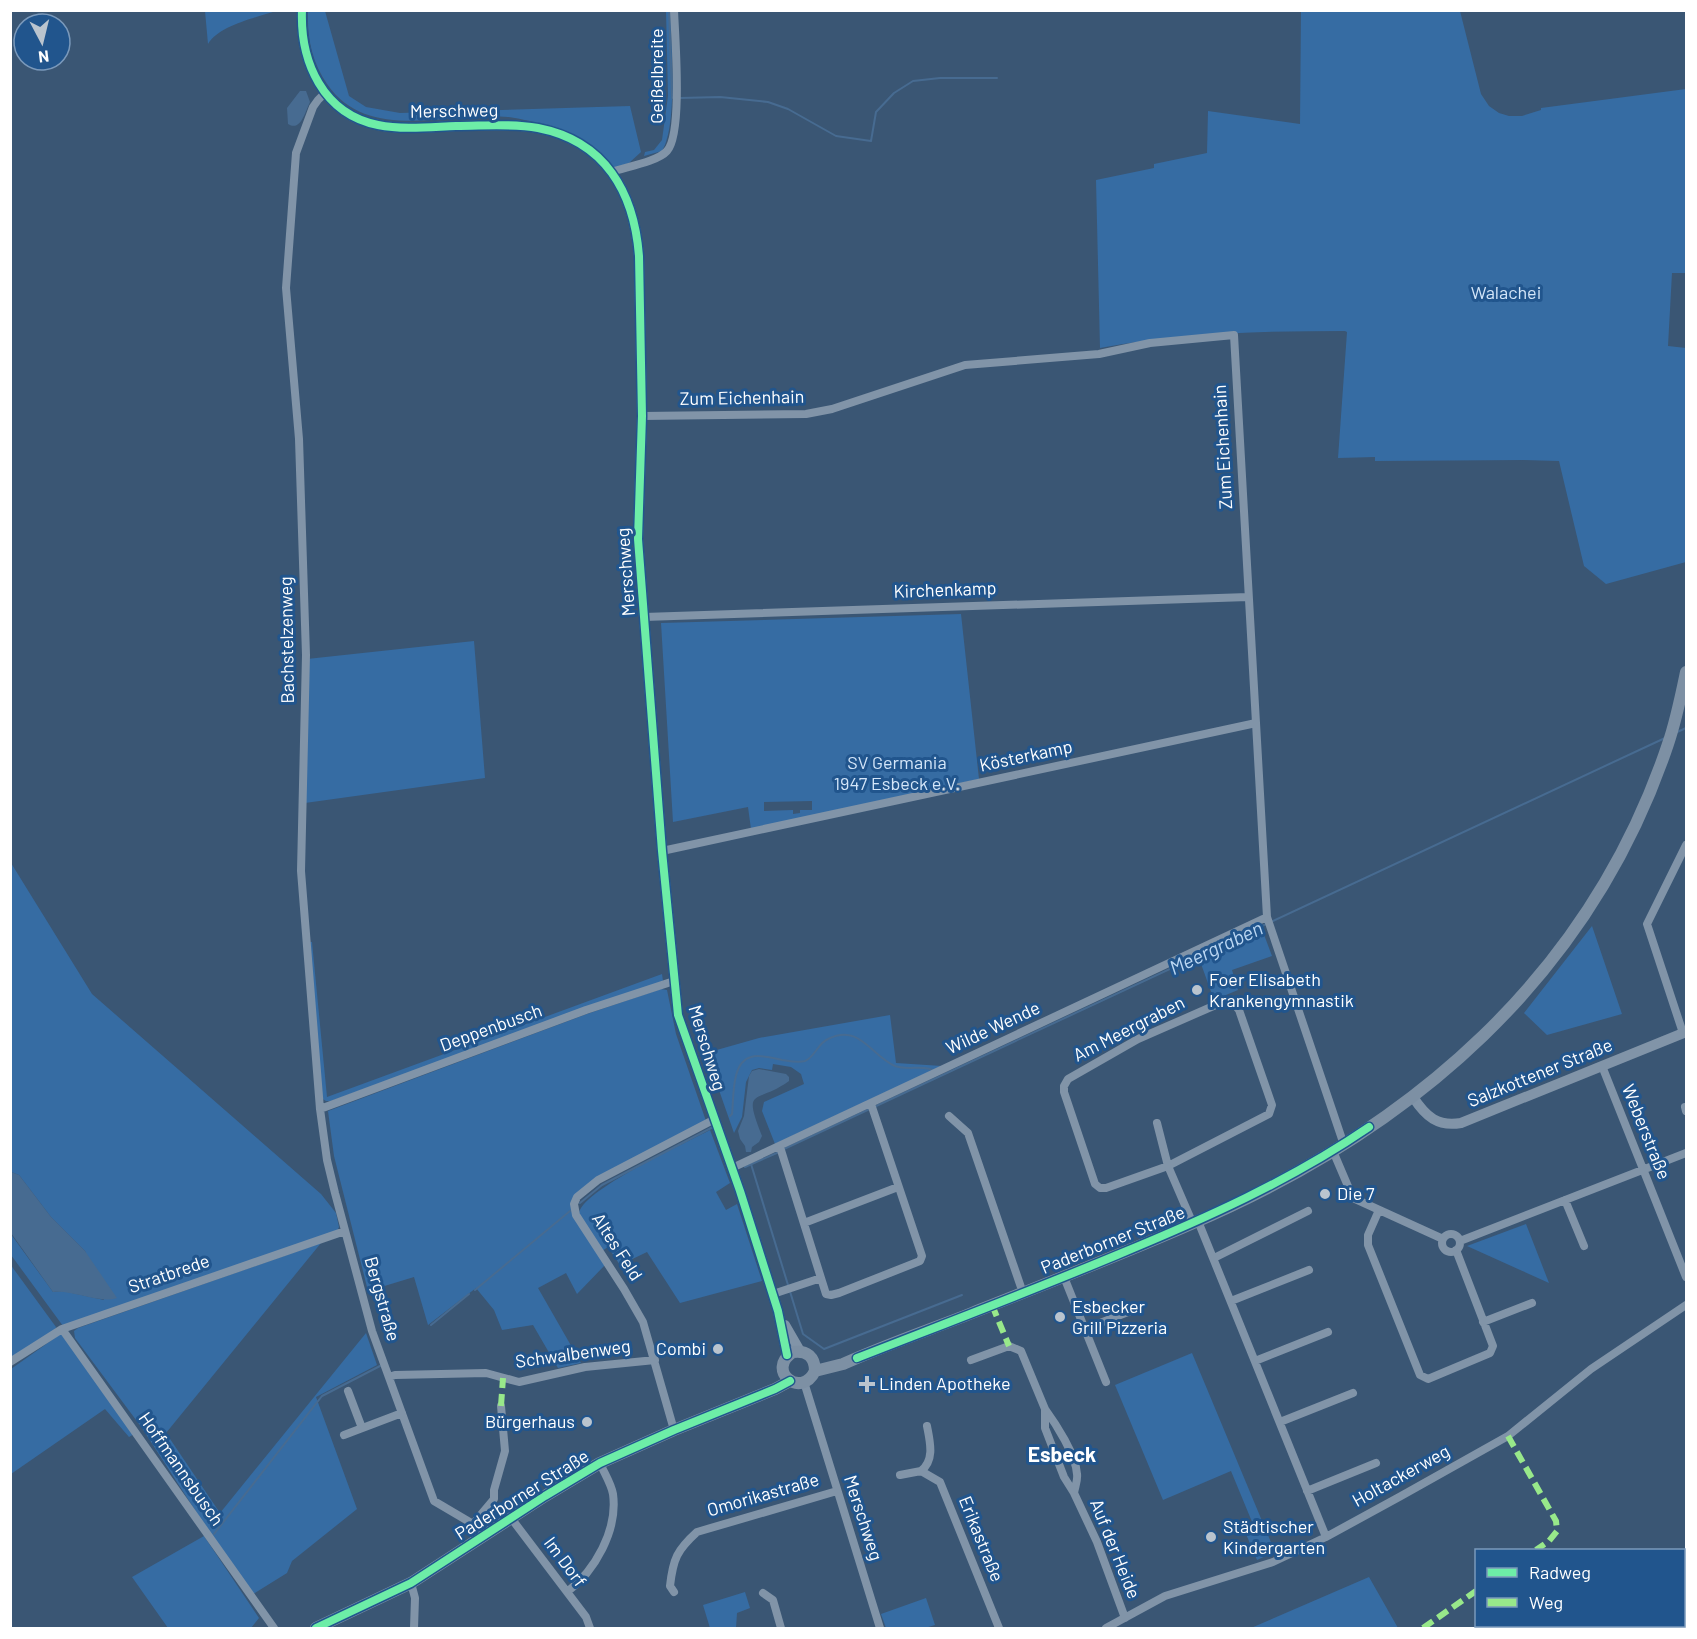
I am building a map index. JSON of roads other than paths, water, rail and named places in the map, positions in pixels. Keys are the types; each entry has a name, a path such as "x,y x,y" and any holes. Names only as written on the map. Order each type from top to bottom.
{"main road":[{"name":"Paderborner Straße","path":"814,1371 843,1364 1064,1277 1195,1222 1266,1189 1338,1148 1413,1097 1463,1057 1501,1020 1548,965 1584,915 1632,831 1653,785 1672,730 1686,672"},
{"name":"Paderborner Straße","path":"800,1351 825,1361 857,1358"},
{"path":"800,1351 787,1355 784,1360 787,1376 804,1382 812,1376 815,1364 812,1357"},
{"name":"Paderborner Straße","path":"316,1629 411,1583 600,1463 749,1400 776,1380 787,1376"}],"street":[{"name":"Merschweg","path":"302,10 302,39 314,77 325,93 349,113 378,125 399,127 508,125 564,135 599,158 611,172 631,208 637,234 642,416 638,539 662,851 678,1015 732,1168 773,1294 787,1355"},
{"name":"Geißelbreite","path":"611,172 656,158 666,153 672,144 676,98 674,10"},
{"name":"Bachstelzenweg","path":"325,93 313,107 296,153 286,288 298,439 306,655 301,871 320,1109 327,1160 335,1193"},
{"name":"Zum Eichenhain","path":"642,416 806,414 832,409 965,365 1099,354 1150,343 1234,335 1267,917 1353,1198 1443,1239"},
{"name":"Kirchenkamp","path":"644,617 1248,597"},
{"name":"Kösterkamp","path":"662,851 1256,723"},
{"path":"1685,1033 1647,924 1686,845"},
{"name":"Wilde Wende","path":"732,1168 1267,917"},
{"name":"Deppenbusch","path":"320,1109 586,1010 674,981"},
{"name":"Am Meergraben","path":"1218,1004 1235,1005 1243,1020 1272,1109 1269,1114 1168,1166 1106,1188 1100,1188 1095,1184 1064,1092 1064,1086 1068,1079 1138,1039 1218,1004"},
{"name":"Salzkottener Straße","path":"1413,1097 1425,1113 1440,1123 1449,1125 1461,1123 1685,1033"},
{"name":"Weberstraße","path":"1602,1066 1686,1277"},
{"path":"780,1147 826,1294 831,1295 920,1261 922,1256 871,1104"},
{"path":"949,1116 968,1133 1023,1293"},
{"name":"Altes Feld","path":"674,1430 643,1322 576,1215 574,1204 577,1197 598,1180 715,1119"},
{"path":"1157,1123 1168,1166 1214,1258 1326,1537"},
{"path":"1460,1241 1686,1153"},
{"path":"804,1223 898,1187"},
{"name":"Bergstraße","path":"335,1193 372,1331 434,1501 472,1524 482,1537"},
{"path":"1566,1200 1584,1246"},
{"path":"1214,1258 1308,1210"},
{"path":"1379,1210 1368,1235 1368,1245 1420,1375 1428,1379 1490,1353 1493,1346 1456,1250"},
{"name":"Stratbrede","path":"10,1362 62,1329 345,1231"},
{"path":"1451,1234 1460,1241 1456,1250 1449,1251 1445,1248 1443,1239 1451,1234"},
{"path":"1231,1301 1309,1270"},
{"path":"1064,1277 1106,1382"},
{"path":"773,1294 820,1278"},
{"path":"1484,1322 1532,1304"},
{"name":"Holtackerweg","path":"1106,1629 1165,1596 1273,1562 1326,1537 1508,1436 1591,1369 1686,1305"},
{"path":"1085,1329 1133,1310"},
{"name":"Merschweg","path":"778,1311 800,1351"},
{"name":"Hoffmannsbusch","path":"62,1329 274,1629"},
{"path":"1255,1361 1328,1332"},
{"name":"Auf der Heide","path":"971,1360 1010,1346 1021,1351 1045,1409 1055,1423 1076,1467 1074,1493"},
{"name":"Schwalbenweg","path":"389,1377 486,1373 519,1382 585,1367 655,1360"},
{"name":"Merschweg","path":"804,1382 880,1629"},
{"path":"348,1391 362,1428"},
{"path":"1280,1422 1353,1393"},
{"path":"472,1524 494,1499 494,1490 505,1451 501,1406"},
{"name":"Auf der Heide","path":"1045,1409 1044,1428 1064,1477 1097,1542 1125,1618"},
{"path":"344,1435 402,1413"},
{"path":"900,1474 921,1471 926,1467 930,1459 927,1426"},
{"path":"567,1592 593,1565 607,1538 613,1518 612,1493 600,1463"},
{"path":"1307,1491 1376,1463"},
{"name":"Erikastraße","path":"921,1471 940,1482 999,1629"},
{"name":"Omorikastraße","path":"674,1592 670,1586 672,1564 682,1545 697,1532 837,1491"},
{"name":"Im Dorf","path":"511,1518 586,1617 590,1629"},
{"path":"411,1583 415,1598 414,1629"},
{"path":"763,1593 773,1600 781,1629"}],"waterway":[{"path":"669,10 672,98"},
{"path":"680,98 720,97 768,102 788,109 836,136 871,141 876,112 894,93 913,81 940,78 997,78"},
{"name":"Meergraben","path":"1675,733 1686,728"},
{"name":"Meergraben","path":"784,1149 1665,738"},
{"path":"730,1116 737,1073 745,1060 758,1056 794,1062 805,1061 825,1041 839,1035 857,1038 895,1066 926,1068 935,1071"},
{"path":"580,1203 602,1185 713,1127"},
{"name":"Meergraben","path":"745,1167 779,1152"},
{"path":"751,1164 803,1334 824,1349 962,1295"},
{"path":"475,1290 570,1211"},
{"path":"431,1325 469,1294"},
{"path":"214,1534 322,1396 380,1366"}],"place":[{"name":"Foer Elisabeth Krankengymnastik","path":"1197,990"},
{"name":"Die 7","path":"1325,1194"},
{"name":"Esbecker Grill Pizzeria","path":"1060,1317"},
{"name":"Combi","path":"718,1349"},
{"name":"Linden Apotheke","path":"867,1384"},
{"name":"Bürgerhaus","path":"587,1422"},
{"name":"Städtischer Kindergarten","path":"1211,1537"}],"district":[{"name":"Esbeck","path":"1062,1455"}],"park label":[{"name":"Walachei","path":"1506,293"},
{"name":"SV Germania 1947 Esbeck e.V.","path":"897,774"}]}
